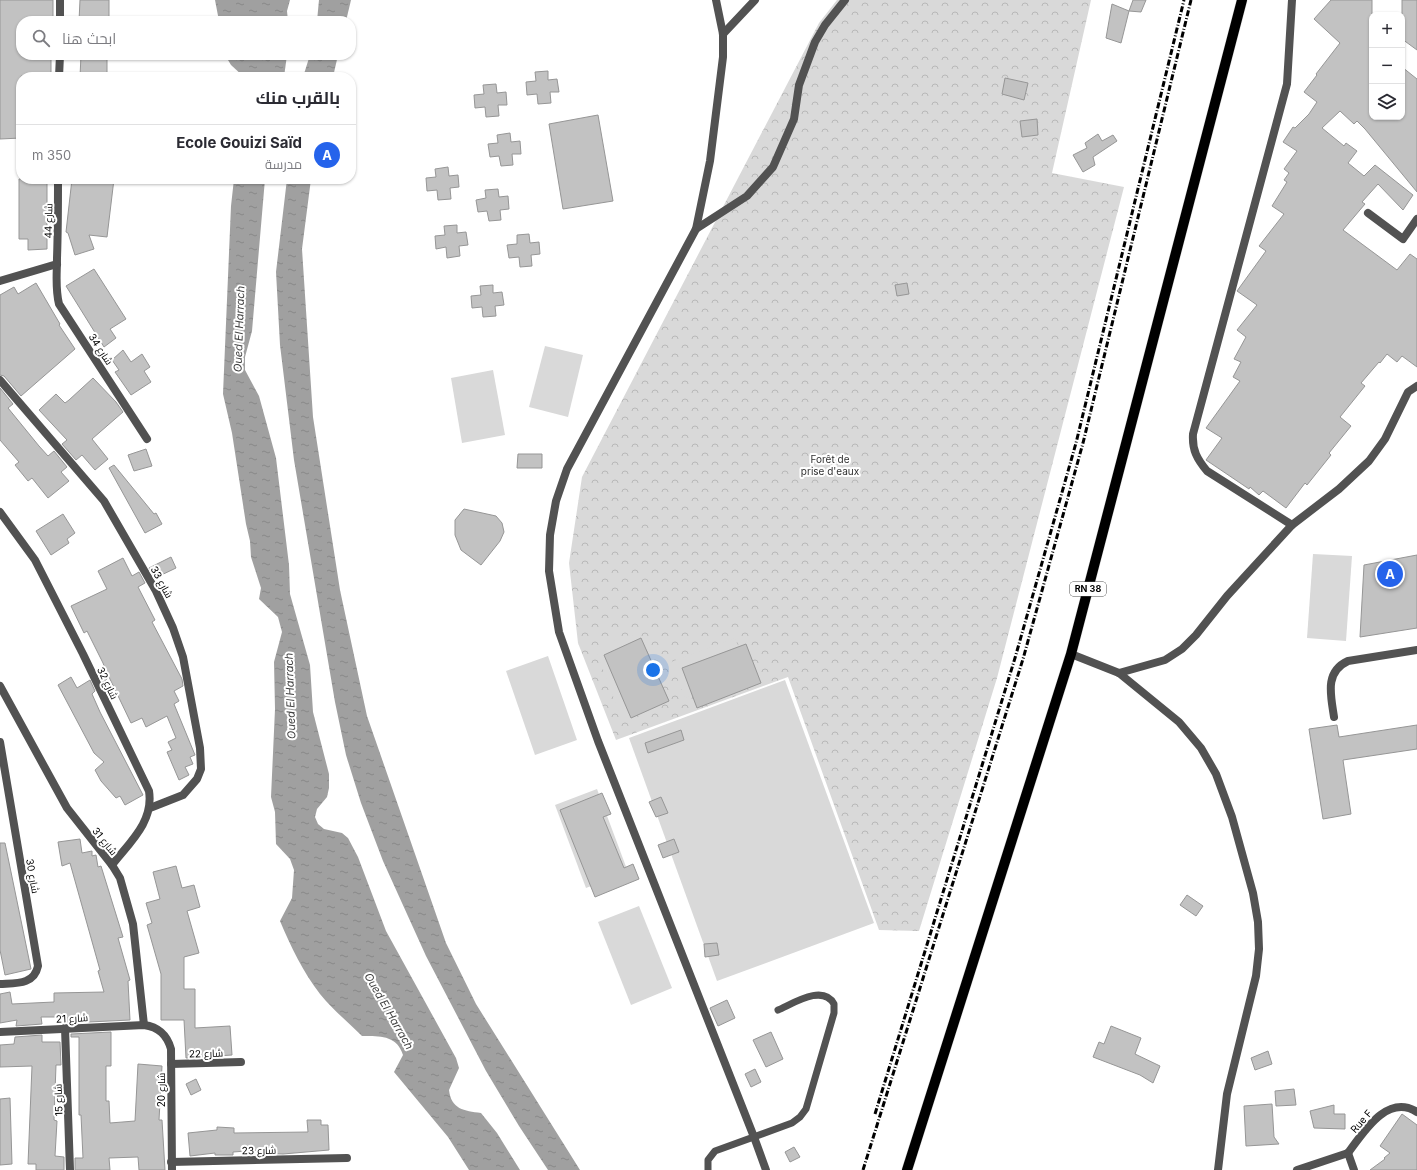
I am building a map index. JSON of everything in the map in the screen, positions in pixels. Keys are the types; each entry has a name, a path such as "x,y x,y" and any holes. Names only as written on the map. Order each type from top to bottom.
{"main road":[{"name":"RN 38","path":"907,1170 1070,654 1242,0"}],"street":[{"path":"60,0 60,16"},
{"path":"716,0 723,34 724,57 710,161 696,229 567,469 556,501 551,528 549,571 559,632 596,734 766,1170"},
{"path":"723,34 755,0"},
{"path":"696,229 747,196 773,167 794,119 799,85 816,42 826,25 845,0"},
{"path":"1292,0 1287,84 1193,434 1192,447 1198,460 1207,471 1292,525"},
{"path":"60,60 60,72"},
{"name":"شارع 44","path":"57,264 58,184"},
{"path":"1368,214 1403,239 1417,219"},
{"path":"0,281 57,264"},
{"name":"شارع 34","path":"57,264 56,290 60,304 147,439"},
{"name":"شارع 33","path":"0,380 95,489 113,514 165,608 183,657 200,748 201,769 197,779 184,795 150,808"},
{"path":"1119,673 1165,660 1182,649 1196,635 1227,596 1292,525 1339,489 1369,461 1385,439 1408,392 1417,386"},
{"name":"شارع 32","path":"0,512 35,560 83,654 149,792 150,808 145,824 112,865"},
{"path":"1334,717 1330,682 1332,675 1342,664 1348,661 1417,650"},
{"path":"1070,654 1119,673 1179,722 1201,748 1216,774 1232,817 1253,893 1258,922 1259,949 1256,976 1227,1094 1218,1170"},
{"name":"شارع 31","path":"0,686 67,808 112,865 125,892 133,924 144,1025"},
{"name":"شارع 30","path":"0,742 38,966 37,972 30,980 0,984"},
{"name":"شارع 21","path":"0,1032 144,1025"},
{"name":"شارع 20","path":"144,1025 156,1029 166,1037 171,1049 171,1166"},
{"name":"شارع 15","path":"65,1028 70,1170"},
{"name":"شارع 22","path":"171,1064 241,1062"},
{"name":"Rue F","path":"1348,1153 1379,1115 1390,1110 1402,1108 1417,1112"},
{"path":"1297,1170 1348,1153 1354,1170"},
{"name":"شارع 23","path":"171,1166 347,1158"}],"lane":[{"path":"708,1170 708,1160 715,1151 792,1123 803,1114 835,1008 828,996 819,994 778,1010"}],"green space":[{"name":"Forêt de prise d'eaux","path":"837,0 1091,0 1052,173 1124,187 997,678 919,931 879,930 788,677 616,740 578,643 569,563 582,477 819,23"},
{"path":"545,346 583,355 568,417 529,407"},
{"path":"493,370 505,435 462,443 451,378"},
{"path":"1313,554 1352,556 1346,641 1307,638"},
{"path":"632,634 655,698 619,712 595,648"},
{"path":"735,638 749,674 685,698 671,662"},
{"path":"548,656 577,740 535,755 506,671"},
{"path":"785,680 874,923 717,981 629,738"},
{"path":"597,789 628,872 586,888 555,805"},
{"path":"639,906 672,988 631,1005 598,922"}],"water":[{"path":"215,0 290,0 287,11 288,16 218,16"},
{"path":"319,0 351,0 347,16 317,16"},
{"path":"228,60 286,60 285,72 239,72"},
{"path":"308,60 337,60 334,72 305,72"},
{"name":"Oued El Harrach","path":"233,184 265,184 252,331 245,357 245,370 259,396 276,458 289,565 290,594 310,665 313,712 329,774 329,788 327,797 317,809 315,817 318,824 324,829 342,833 348,838 358,857 386,931 456,1058 459,1068 449,1090 452,1101 459,1108 481,1113 497,1133 520,1170 469,1170 448,1137 394,1072 403,1055 400,1048 392,1040 387,1038 362,1036 330,1005 314,986 303,968 280,921 292,898 294,870 290,859 276,844 275,812 271,797 275,709 274,662 282,632 278,617 259,599 261,588 251,557 250,541 232,433 223,394 231,206"},
{"path":"286,184 310,184 302,249 313,417 340,590 367,716 446,943 476,1004 580,1170 548,1170 519,1126 486,1071 426,956 383,861 361,803 346,755 335,702 294,460 280,345 276,272"}],"building":[{"path":"0,0 53,0 53,16 16,16 16,60 51,60 51,72 16,72 16,138 0,139"},
{"path":"80,0 109,0 109,16 79,16"},
{"path":"1133,0 1146,0 1141,12 1129,11"},
{"path":"1331,0 1372,0 1372,12 1369,12 1369,120 1405,120 1405,69 1417,79 1417,192 1357,121 1354,124 1340,111 1322,128 1344,146 1346,143 1357,151 1348,163 1364,176 1375,165 1413,195 1403,210 1378,184 1362,202 1365,204 1343,230 1397,270 1410,254 1417,259 1417,367 1402,356 1397,362 1387,354 1380,363 1379,362 1361,383 1365,386 1340,417 1351,426 1329,453 1331,455 1307,485 1305,483 1286,508 1263,491 1259,495 1250,487 1249,489 1206,460 1222,438 1206,428 1240,381 1233,377 1241,362 1234,359 1246,337 1237,330 1257,305 1237,291 1266,251 1259,246 1284,214 1272,206 1287,182 1284,180 1289,173 1284,169 1297,151 1283,142 1293,127 1295,128 1309,114 1317,102 1304,92 1340,43 1314,19"},
{"path":"1402,0 1417,0 1417,50 1405,41 1405,12 1402,12"},
{"path":"1112,4 1129,11 1121,43 1106,38"},
{"path":"81,60 107,60 107,72 80,72"},
{"path":"548,71 548,80 557,79 559,92 550,92 551,103 538,104 537,94 527,95 526,82 536,81 535,72"},
{"path":"1005,78 1028,83 1024,100 1002,94"},
{"path":"496,84 497,93 506,92 507,105 498,105 499,116 486,117 485,107 475,108 474,95 484,94 483,85"},
{"path":"598,115 613,201 563,209 549,124"},
{"path":"1037,119 1038,135 1022,137 1020,121"},
{"path":"510,133 511,142 520,141 521,154 512,154 513,165 501,166 499,156 490,157 488,144 498,143 497,135"},
{"path":"1098,134 1102,141 1113,135 1117,141 1093,157 1095,165 1083,172 1073,155 1087,148 1085,143"},
{"path":"448,167 449,176 458,175 459,187 450,188 451,199 438,200 437,190 427,191 426,178 436,177 435,169"},
{"path":"19,184 47,184 47,249 28,250 28,239 19,239"},
{"path":"71,184 113,184 107,237 89,235 94,249 75,255 68,233 66,232"},
{"path":"498,189 499,197 508,196 509,209 500,210 501,220 489,221 487,211 478,212 476,200 486,198 485,190"},
{"path":"457,225 457,233 466,232 468,245 459,246 460,256 447,258 446,247 436,249 435,236 445,235 444,226"},
{"path":"529,234 530,243 539,242 540,254 531,255 532,266 520,267 519,257 509,258 507,245 517,244 517,235"},
{"path":"94,269 126,319 110,329 116,338 104,347 66,286"},
{"path":"36,283 60,324 59,325 75,349 21,396 4,376 0,375 0,295 14,287 18,294"},
{"path":"907,283 909,294 897,296 895,285"},
{"path":"493,285 493,293 502,292 504,305 495,306 496,316 483,317 482,307 472,308 471,296 481,295 480,286"},
{"path":"123,350 131,362 142,354 150,367 144,371 151,382 131,395 115,372 119,370 112,360"},
{"path":"93,378 116,402 123,412 92,439 108,459 95,470 82,455 76,460 62,444 67,440 39,410 56,394 65,403"},
{"path":"0,388 13,404 8,408 39,446 48,456 54,451 67,467 61,472 69,481 48,498 32,478 28,481 15,465 19,462 0,440"},
{"path":"146,449 152,466 134,471 128,455"},
{"path":"518,454 542,454 542,468 517,468"},
{"path":"114,465 154,514 156,513 162,524 145,533 109,468"},
{"path":"464,509 496,516 502,523 504,532 500,541 481,565 461,550 455,535 455,520"},
{"path":"63,514 75,533 67,539 69,543 51,555 36,531"},
{"path":"1417,555 1417,628 1360,637 1364,565"},
{"path":"171,557 176,568 155,578 149,568"},
{"path":"123,558 132,576 139,572 145,583 138,587 155,620 152,622 182,679 183,686 174,691 179,701 174,704 195,755 190,757 193,764 185,767 189,775 179,780 167,752 172,750 168,742 176,738 167,716 146,727 142,718 131,723 109,677 103,683 99,675 106,671 103,663 87,631 84,633 71,606 107,589 98,571"},
{"path":"641,638 669,701 631,718 604,655"},
{"path":"746,644 761,683 697,708 682,668"},
{"path":"71,677 77,688 90,680 95,691 92,694 100,712 143,795 125,805 120,796 116,798 101,781 95,770 104,762 94,753 58,685"},
{"path":"1337,725 1339,737 1417,725 1417,749 1343,760 1351,814 1323,819 1309,729"},
{"path":"681,730 684,740 648,753 645,743"},
{"path":"602,793 611,814 603,817 624,868 633,864 639,879 595,897 560,810"},
{"path":"661,797 668,813 656,817 649,802"},
{"path":"80,839 82,853 92,851 92,856 96,855 98,867 101,866 123,937 118,938 130,980 128,981 130,1020 68,1023 67,1017 41,1017 42,1024 16,1026 17,1020 0,1023 0,994 10,992 12,1004 54,1002 54,993 104,992 98,971 100,970 70,863 62,866 58,842"},
{"path":"674,839 679,852 663,858 658,845"},
{"path":"0,843 5,843 31,969 5,975 0,950"},
{"path":"176,866 182,888 194,885 200,907 187,911 199,953 184,957 184,989 195,989 195,1028 230,1026 232,1055 186,1058 184,1020 161,1020 161,974 147,925 152,923 146,903 160,899 153,872"},
{"path":"1187,895 1203,906 1196,916 1180,905"},
{"path":"717,943 719,955 705,957 704,944"},
{"path":"727,1000 735,1018 718,1026 710,1008"},
{"path":"1111,1026 1141,1038 1135,1054 1160,1066 1153,1083 1140,1075 1093,1057 1099,1042 1104,1044"},
{"path":"111,1032 111,1066 106,1066 106,1101 109,1101 110,1123 135,1121 138,1064 162,1066 159,1120 162,1120 165,1170 139,1170 138,1157 109,1158 110,1170 75,1170 75,1158 83,1158 81,1115 79,1115 79,1037 71,1037 71,1034"},
{"path":"771,1032 783,1059 766,1067 753,1040"},
{"path":"42,1035 42,1042 60,1042 61,1065 56,1065 54,1120 57,1121 55,1156 64,1157 64,1170 36,1170 36,1164 28,1164 32,1066 0,1067 0,1045 14,1044 15,1037"},
{"path":"1268,1051 1272,1064 1255,1070 1251,1058"},
{"path":"755,1069 761,1082 751,1087 745,1074"},
{"path":"196,1079 201,1090 191,1095 186,1084"},
{"path":"1294,1089 1296,1105 1276,1106 1275,1091"},
{"path":"10,1098 12,1164 0,1165 0,1099"},
{"path":"1272,1104 1274,1137 1279,1144 1246,1146 1244,1106"},
{"path":"1334,1105 1334,1114 1345,1114 1345,1129 1314,1128 1310,1111"},
{"path":"1402,1114 1417,1125 1417,1170 1370,1170 1385,1159 1384,1158 1390,1153 1380,1146"},
{"path":"307,1120 321,1120 321,1125 328,1125 329,1150 283,1154 260,1153 260,1150 233,1152 233,1155 215,1155 215,1153 190,1156 188,1133 217,1130 217,1127 234,1128 234,1133 308,1132"},
{"path":"794,1147 800,1157 790,1162 785,1152"}],"railway":[{"path":"875,1114 1015,658 1076,443 1184,0"},
{"path":"863,1170 1023,659 1083,443 1191,0"}],"place":[{"name":"Ecole Gouizi Saïd","path":"1390,574"}]}
